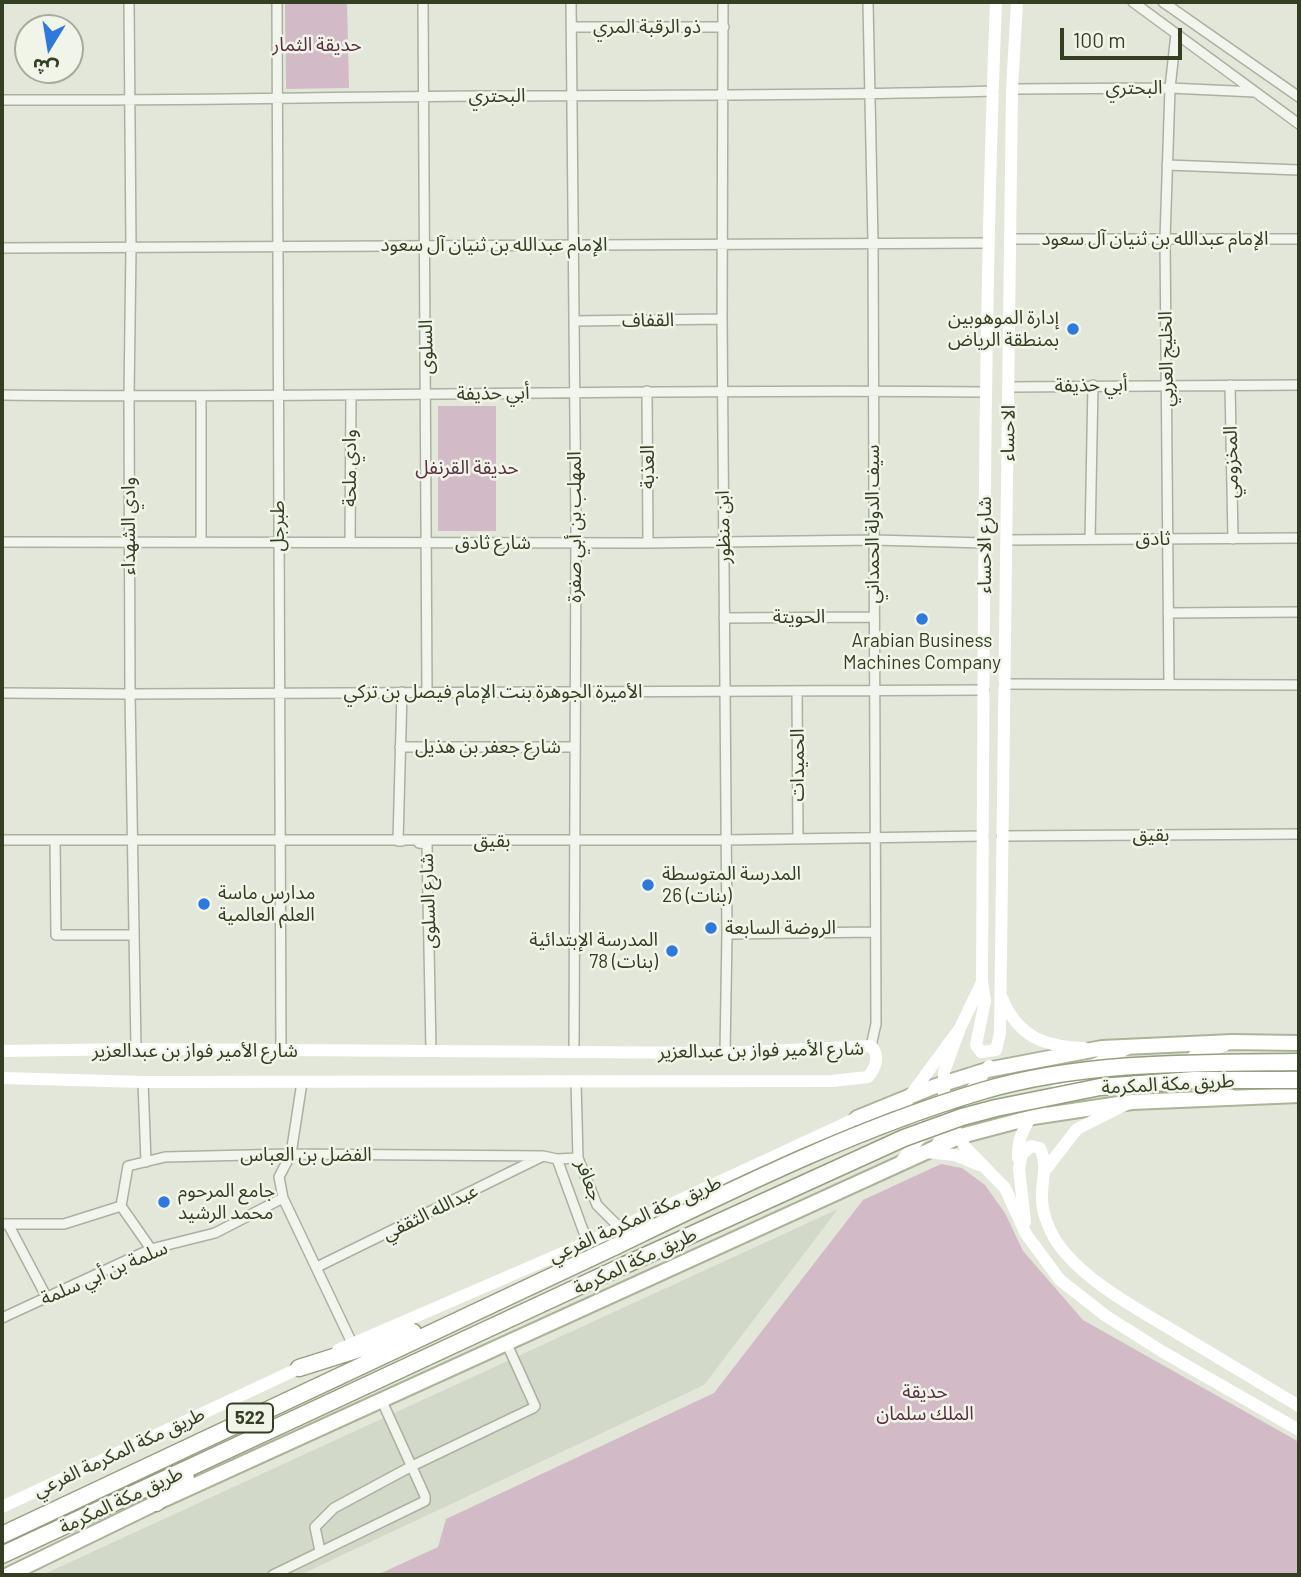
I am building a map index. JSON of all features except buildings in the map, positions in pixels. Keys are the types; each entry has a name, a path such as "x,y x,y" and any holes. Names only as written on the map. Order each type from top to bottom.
{"highway":[{"name":"طريق مكة المكرمة","path":"2,1535 757,1178 822,1150 983,1091 1119,1067 1299,1062"},
{"name":"طريق مكة المكرمة","path":"2,1555 904,1138 962,1117 1008,1105 1100,1087 1194,1080 1299,1080"},
{"path":"299,1368 353,1353 498,1302"},
{"path":"156,1503 181,1481 351,1395"}],"main road":[{"name":"شارع الاحساء","path":"996,2 987,243 985,391 982,981 985,1000 976,1045 981,1052 996,1050"},
{"name":"الاحساء","path":"996,1050 1000,1033 1012,89 1017,2"},
{"path":"982,981 960,1028 944,1072 945,1106 965,1147 1005,1188 1026,1234 1060,1280 1106,1316 1295,1428 1299,1414"},
{"path":"1000,992 1006,1008 1020,1027 1042,1042 1065,1047 1102,1048"},
{"path":"910,1097 960,1028"},
{"path":"1232,1042 1194,1055 1190,1072 1198,1085 1235,1097"},
{"name":"طريق مكة المكرمة الفرعي","path":"2,1507 352,1343 620,1228 857,1118 944,1084 987,1070 1102,1048 1232,1042 1299,1043"},
{"name":"شارع الأمير فواز بن عبدالعزير","path":"2,1051 136,1049 725,1053 871,1046 876,1056 874,1070 869,1077 832,1081 143,1082 2,1078"},
{"path":"1032,1242 1024,1216 1019,1169 1018,1150 1025,1129 1052,1094 1069,1080 1099,1061 1132,1046"},
{"path":"930,1150 987,1070 996,1050"},
{"path":"8,1575 26,1571 156,1503 959,1137 1033,1116 1132,1102 1299,1095"},
{"path":"1045,1169 1077,1129 1132,1102"},
{"path":"890,1104 909,1108 921,1136 901,1162"},
{"path":"1019,1169 1022,1154 1031,1146 1040,1148 1045,1169 1041,1196 1043,1212 1056,1241 1085,1272 1134,1307 1299,1406"},
{"path":"930,1150 955,1155 983,1167"}],"street":[{"name":"وادي الشهداء","path":"129,2 130,694 136,1049"},
{"name":"طبرجل","path":"277,2 281,1051"},
{"name":"السلوى","path":"423,2 427,692"},
{"name":"المهلب بن أبي صفرة","path":"571,2 576,543 573,1051"},
{"name":"ابن منظور","path":"723,2 722,391 727,934 725,1053"},
{"name":"سيف الدولة الحمداني","path":"868,2 873,243 876,1024 871,1046"},
{"path":"1133,2 1299,124"},
{"path":"1168,3 1299,97"},
{"name":"ذو الرقبة المري","path":"571,27 724,27"},
{"name":"الخليج العربي","path":"1169,684 1165,239 1170,88 1176,34"},
{"path":"1282,85 1299,86"},
{"name":"البحتري","path":"1012,89 1170,88 1255,92"},
{"name":"البحتري","path":"2,100 724,96 993,91"},
{"path":"1167,165 1299,170"},
{"name":"الإمام عبدالله بن ثنيان آل سعود","path":"1010,239 1299,240"},
{"name":"الإمام عبدالله بن ثنيان آل سعود","path":"2,248 987,243"},
{"name":"القفاف","path":"574,321 722,319"},
{"path":"1090,539 1093,385"},
{"name":"المخزومي","path":"1230,385 1233,539"},
{"name":"أبي حذيفة","path":"1009,387 1299,385"},
{"name":"العذبة","path":"647,391 648,543"},
{"name":"أبي حذيفة","path":"2,396 985,391"},
{"name":"وادي ملحة","path":"350,542 351,395"},
{"path":"201,396 201,542"},
{"name":"ثادق","path":"1007,540 1299,538"},
{"name":"شارع ثادق","path":"2,542 648,543 874,540 985,543"},
{"path":"1168,613 1299,612"},
{"name":"الحويتة","path":"724,618 873,617"},
{"path":"1004,684 1299,685"},
{"name":"الأميرة الجوهرة بنت الإمام فيصل بن تركي","path":"2,693 984,690"},
{"name":"الحميدات","path":"797,691 798,839"},
{"name":"شارع السلوى","path":"401,692 398,841 427,844 431,1051"},
{"name":"شارع جعفر بن هذيل","path":"400,747 575,747"},
{"name":"بقيق","path":"1002,836 1299,834"},
{"name":"بقيق","path":"2,840 576,841 983,836"},
{"path":"55,840 56,934 133,935"},
{"path":"727,934 874,932"},
{"path":"143,1082 146,1162 128,1166 121,1206 151,1249"},
{"path":"302,1082 291,1154 279,1177 283,1198 352,1343"},
{"name":"جعافر","path":"576,1082 578,1158 597,1205 620,1228"},
{"name":"الفضل بن العباس","path":"146,1162 165,1157 291,1154 578,1158"},
{"name":"عبدالله الثقفي","path":"317,1267 542,1156"},
{"path":"557,1159 587,1241"},
{"name":"سلمة بن أبي سلمة","path":"2,1318 151,1249 215,1233 283,1198"},
{"path":"46,1296 5,1224 64,1224 121,1206"},
{"path":"320,1551 315,1527 334,1508 412,1466 535,1406 506,1342"},
{"path":"273,1575 425,1501 381,1399"}],"shaded area":[{"path":"838,1209 704,1385 300,1575 42,1575"}],"green space":[{"name":"حديقة الثمار","path":"285,2 347,2 349,88 286,89"},
{"name":"حديقة القرنفل","path":"438,406 496,406 496,531 438,531"},
{"name":"حديقة الملك سلمان","path":"941,1164 962,1168 985,1185 1005,1213 1023,1251 1083,1320 1299,1442 1299,1575 377,1575 438,1547 446,1519 714,1393 863,1200"}],"place":[{"name":"إدارة الموهوبين بمنطقة الرياض","path":"1073,329"},
{"name":"Arabian Business Machines Company","path":"922,619"},
{"name":"المدرسة المتوسطة 26 (بنات)","path":"648,885"},
{"name":"مدارس ماسة العلم العالمية","path":"204,904"},
{"name":"الروضة السابعة","path":"711,928"},
{"name":"المدرسة الإبتدائية 78 (بنات)","path":"672,951"},
{"name":"جامع المرحوم محمد الرشيد","path":"164,1202"}]}
